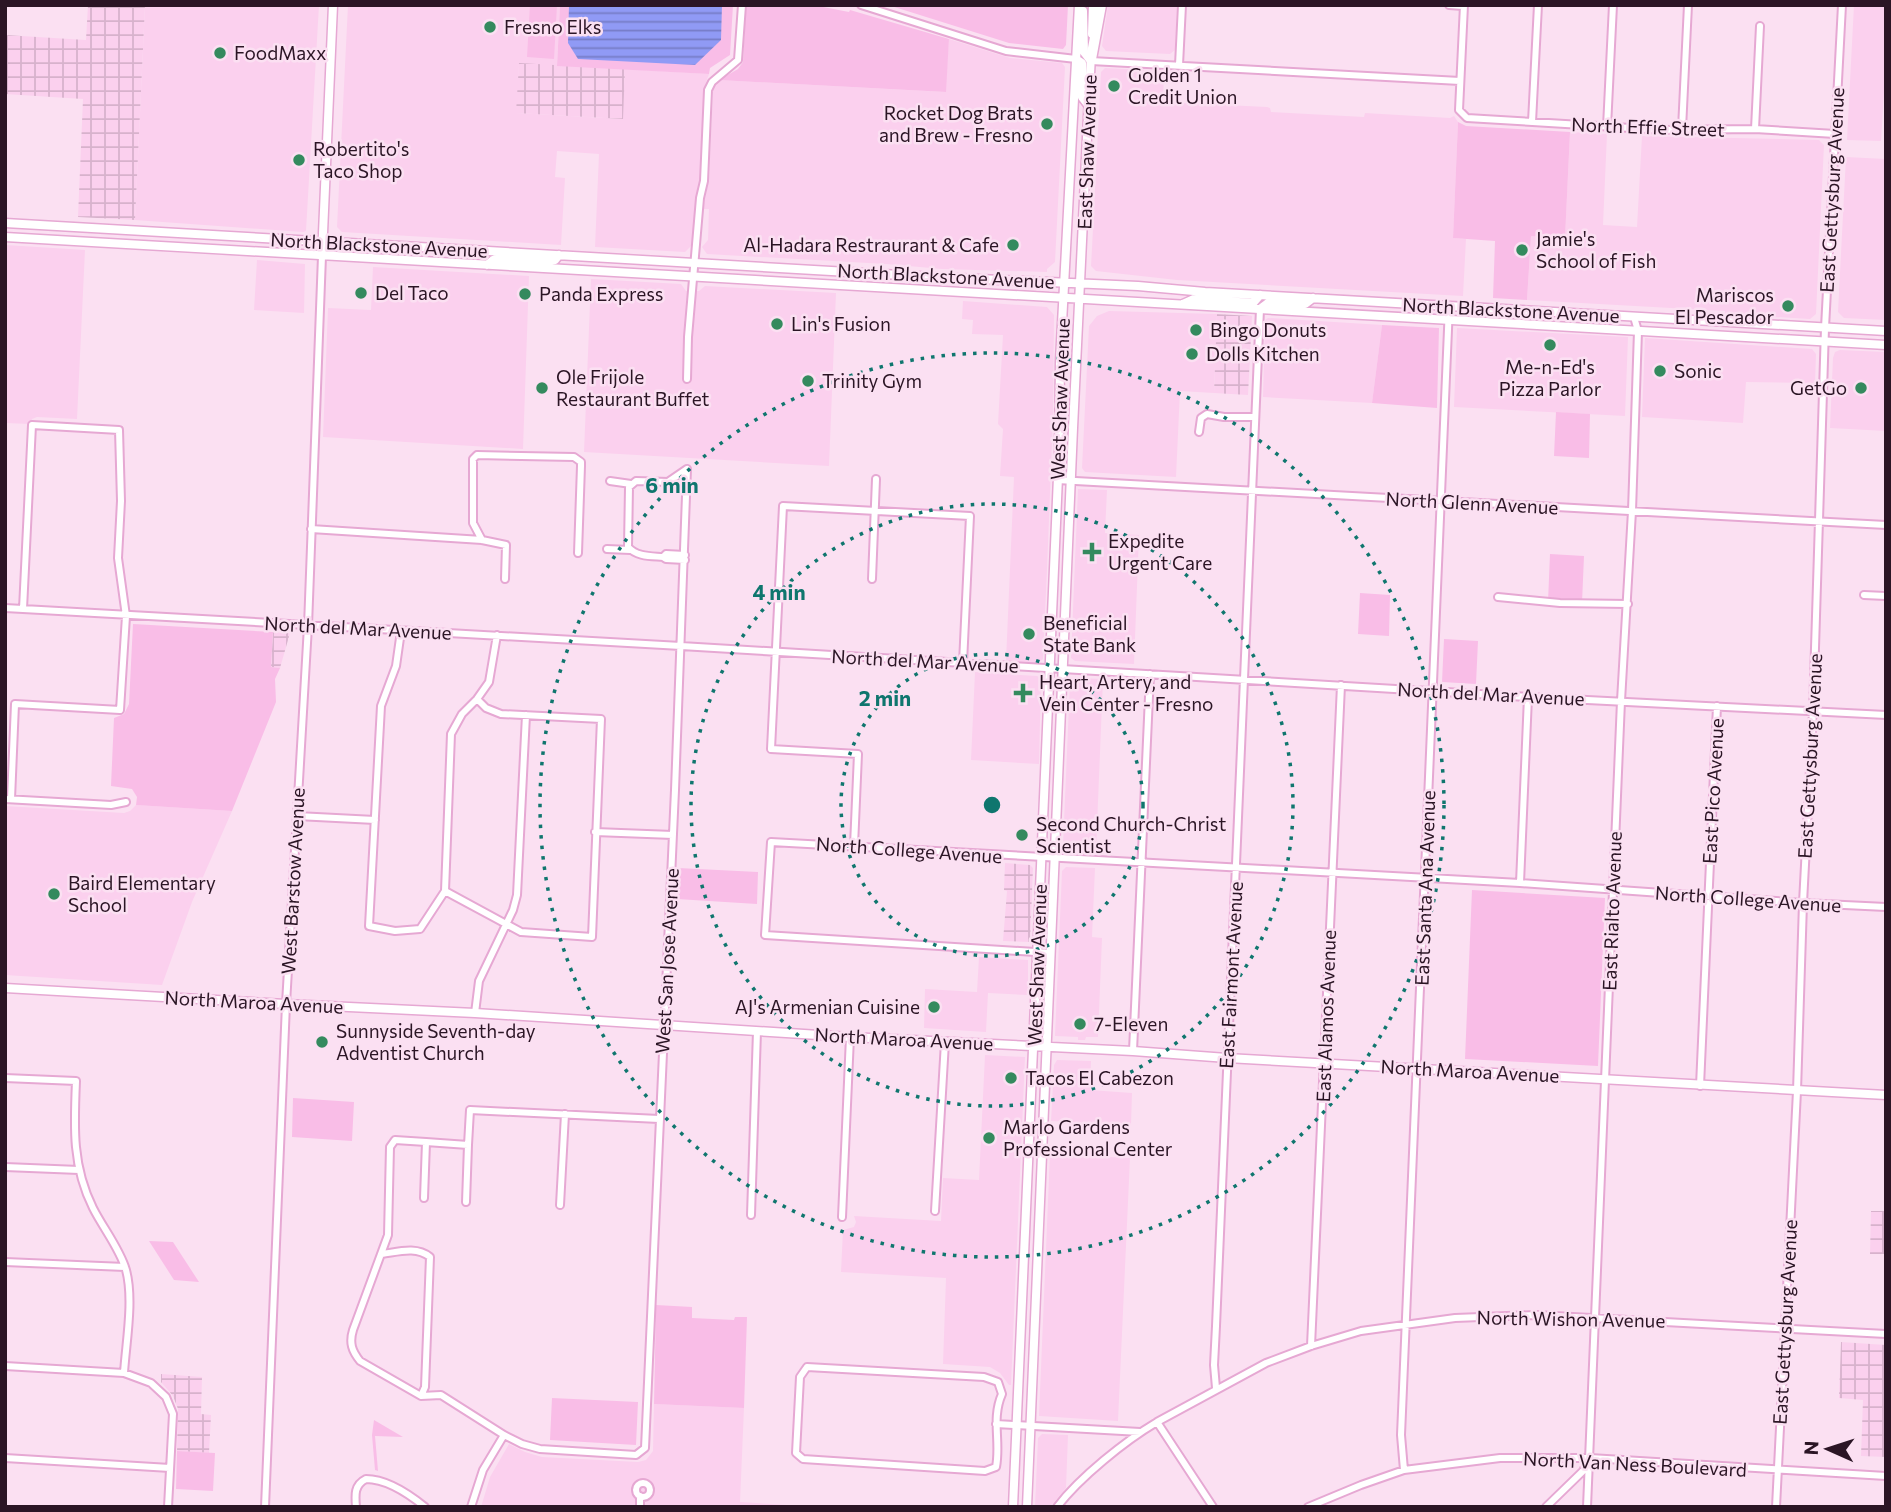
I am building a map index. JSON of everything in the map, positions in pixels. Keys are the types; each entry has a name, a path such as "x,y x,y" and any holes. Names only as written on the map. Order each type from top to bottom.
{"highway":[{"path":"1091,60 1101,5"}],"main road":[{"path":"322,256 333,5"},
{"path":"1080,5 1084,52 1091,60"},
{"name":"East Shaw Avenue","path":"1063,298 1080,5"},
{"name":"East Shaw Avenue","path":"1080,299 1093,5"},
{"path":"1076,59 1083,63 1082,97 1088,106"},
{"name":"North Blackstone Avenue","path":"5,223 934,277 1064,281 1886,331"},
{"name":"North Blackstone Avenue","path":"5,237 1886,345"},
{"path":"487,265 499,258 548,261 555,260 559,255"},
{"path":"1181,305 1194,299 1253,303 1260,295"},
{"name":"West Shaw Avenue","path":"1013,1507 1050,669 1063,298"},
{"path":"1260,309 1268,303 1306,304 1313,298"},
{"name":"West Shaw Avenue","path":"1027,1507 1080,299"},
{"name":"North Maroa Avenue","path":"5,988 1886,1095"}],"street":[{"path":"687,379 699,198 704,181 708,90 712,82 738,60 742,5"},
{"path":"861,5 1006,51 1076,59"},
{"path":"1179,65 1182,5"},
{"path":"1091,60 1460,81 1464,6 1449,5"},
{"path":"1532,122 1538,5"},
{"path":"1607,127 1613,5"},
{"path":"1682,129 1688,5"},
{"name":"East Gettysburg Avenue","path":"1776,1507 1814,712 1825,328 1842,5"},
{"path":"1755,129 1760,26"},
{"name":"North Effie Street","path":"1460,81 1459,110 1461,115 1467,118 1607,127 1755,129 1835,134"},
{"name":"West Barstow Avenue","path":"265,1507 286,1004 308,626 322,256"},
{"name":"East Santa Ana Avenue","path":"1404,1470 1401,1435 1449,306"},
{"name":"East Fairmont Avenue","path":"1216,1388 1214,1364 1260,309"},
{"name":"East Rialto Avenue","path":"1587,1507 1621,701 1632,511 1638,331 1633,317"},
{"path":"1199,432 1201,418 1207,414 1255,417"},
{"path":"23,609 32,425 119,430 121,501 118,558 125,615 120,710 15,704 8,799 111,805 126,802"},
{"path":"482,540 473,523 473,468 477,455 574,457 582,466 578,553"},
{"name":"West San Jose Avenue","path":"504,1435 540,1449 636,1455 645,1448 687,469 668,482 636,481 631,484"},
{"path":"872,579 876,479"},
{"name":"North Glenn Avenue","path":"1057,480 1886,525"},
{"path":"610,481 631,484 626,539 630,550"},
{"path":"853,846 858,754 771,749 783,506 970,516 963,663"},
{"path":"311,529 482,540 506,545 505,579"},
{"path":"607,549 630,550 645,556 663,557 666,554 685,558"},
{"path":"1864,595 1886,596"},
{"path":"1498,597 1560,603 1628,604"},
{"name":"North del Mar Avenue","path":"5,608 1528,697 1886,715"},
{"path":"401,631 396,666 381,706 369,926 395,931 419,929 445,891 451,734 462,714 489,682 497,635"},
{"path":"1133,1051 1150,674"},
{"name":"East Alamos Avenue","path":"1311,1346 1341,685"},
{"path":"1520,883 1528,697"},
{"path":"445,891 521,932 533,935 592,937 601,719 501,714 486,708 477,699"},
{"name":"East Pico Avenue","path":"1700,1086 1717,706"},
{"path":"475,1013 479,981 513,910 517,895 526,715"},
{"path":"297,816 375,820"},
{"path":"596,832 673,835"},
{"name":"North College Avenue","path":"1037,953 765,935 771,842 1520,883 1886,907"},
{"path":"1037,953 1050,953"},
{"path":"751,1215 757,1031"},
{"path":"842,1217 849,1037"},
{"path":"935,1211 944,1042"},
{"path":"5,1078 76,1081 74,1139 79,1170 92,1206 125,1267 129,1286 124,1373"},
{"path":"466,1202 470,1110 659,1119"},
{"path":"560,1205 565,1114"},
{"path":"468,1145 395,1140 390,1147 388,1235 350,1341 353,1353 360,1361 421,1396 440,1395 504,1435 483,1471 471,1507"},
{"path":"424,1198 426,1142"},
{"path":"5,1167 79,1170"},
{"path":"382,1254 415,1250 423,1251 430,1257 425,1387 421,1396"},
{"path":"5,1262 125,1267"},
{"name":"North Wishon Avenue","path":"1057,1507 1076,1485 1140,1432 1216,1388 1266,1363 1311,1346 1361,1332 1487,1315 1596,1317 1886,1334"},
{"path":"5,1366 124,1373 151,1384 166,1397 173,1414 168,1507"},
{"path":"807,1367 984,1377 998,1382 1002,1394 996,1407 996,1424 999,1454 996,1467 985,1471 803,1459 796,1453 800,1377 807,1367"},
{"path":"1157,1422 1213,1507"},
{"path":"996,1424 1140,1432"},
{"path":"5,1458 170,1468"},
{"name":"North Van Ness Boulevard","path":"1308,1507 1404,1470 1500,1458 1590,1458 1886,1476"},
{"path":"1546,1507 1583,1471 1590,1458"},
{"path":"356,1507 358,1485 366,1479 398,1489 425,1507"},
{"path":"640,1507 643,1496 646,1507"}],"shaded area":[{"path":"88,5 145,5 135,220 78,217 83,99 5,94 5,35 86,40"},
{"path":"145,5 319,5 306,231 135,220"},
{"path":"348,5 560,5 557,66 519,64 517,113 622,119 625,69 709,74 704,88 700,180 691,246 685,252 595,247 599,154 557,151 555,177 565,178 561,245 342,232 337,227"},
{"path":"530,5 557,5 554,59 527,57"},
{"path":"560,5 733,5 730,55 710,68 709,74 557,66"},
{"path":"746,5 813,5 849,12 850,10 949,39 946,92 719,80 738,69 743,62"},
{"path":"888,5 1068,5 1066,45 1063,49 1009,43"},
{"path":"1108,5 1177,5 1175,50 1170,54 1106,51 1102,46"},
{"path":"1854,5 1886,5 1881,141 1847,140"},
{"path":"949,39 1010,58 1062,63 1065,67 1055,262 1047,272 942,269 707,254 702,247 708,240 709,209 703,209 709,179 713,91 719,80 945,92"},
{"path":"519,63 625,69 623,119 516,113"},
{"path":"1105,68 1164,71 1163,102 1267,107 1271,112 1364,117 1365,113 1450,118 1454,116 1458,122 1453,238 1466,239 1463,296 1177,280 1096,271 1091,266 1101,72"},
{"path":"1458,122 1466,126 1570,132 1565,238 1531,236 1527,300 1493,298 1495,241 1453,238"},
{"path":"1570,132 1607,134 1603,225 1637,227 1642,136 1819,140 1824,145 1816,314 1810,319 1725,314 1725,311 1527,300 1531,236 1565,237"},
{"path":"1846,157 1886,159 1886,320 1844,318 1838,312"},
{"path":"5,245 85,250 77,419 37,417 32,419 30,424 5,423"},
{"path":"257,260 305,264 304,313 254,310"},
{"path":"373,267 529,276 523,449 323,437 328,308 371,310"},
{"path":"591,279 681,284 686,291 699,291 705,286 836,293 829,466 584,452"},
{"path":"963,301 1047,307 1054,315 1053,417 1043,659 1038,663 1006,661 1014,477 1000,476 1003,429 998,424 1003,335 972,334 973,320 962,319"},
{"path":"1109,311 1217,314 1214,393 1180,391 1176,477 1085,472 1082,468 1089,326 1097,316"},
{"path":"1217,314 1252,316 1248,395 1214,393"},
{"path":"1268,318 1382,325 1372,403 1263,397 1265,320"},
{"path":"1382,325 1439,328 1437,408 1372,403"},
{"path":"1457,328 1628,337 1625,416 1454,407"},
{"path":"1645,338 1812,349 1816,354 1815,383 1746,382 1743,423 1642,417"},
{"path":"1835,352 1886,352 1886,431 1830,428 1833,358"},
{"path":"1556,412 1590,414 1589,458 1554,456"},
{"path":"1078,489 1107,490 1105,533 1139,535 1134,664 1075,661 1071,658"},
{"path":"1550,554 1584,556 1582,603 1548,602"},
{"path":"1360,593 1390,595 1389,636 1358,634"},
{"path":"133,624 273,632 271,667 280,668 275,679 276,702 232,811 136,805 137,797 132,789 111,786 114,718 124,714 129,704"},
{"path":"273,632 290,633 280,668 271,667"},
{"path":"1444,639 1478,641 1476,684 1442,682"},
{"path":"975,672 1041,678 1039,764 971,760"},
{"path":"1074,678 1103,679 1096,851 1067,850 1063,845 1070,682"},
{"path":"136,805 232,811 192,902 162,985 5,975 5,806 124,813"},
{"path":"1005,863 1030,865 1033,868 1030,942 1003,941 1007,891 1004,890"},
{"path":"1066,867 1095,868 1092,937 1102,938 1098,1037 1086,1037 1085,1040 1055,1036 1062,871"},
{"path":"678,868 758,872 757,904 677,899"},
{"path":"1472,890 1605,898 1598,1066 1465,1059"},
{"path":"979,957 1028,960 1028,995 988,993 986,1032 924,1028 925,989 977,992"},
{"path":"985,1055 1025,1057 1011,1385 990,1367 943,1364 946,1278 841,1272 843,1230 854,1227 854,1216 941,1221 943,1178 979,1180"},
{"path":"1057,1060 1091,1061 1090,1090 1132,1093 1131,1125 1051,1121 1054,1065"},
{"path":"293,1098 354,1102 352,1141 292,1137"},
{"path":"1050,1154 1130,1158 1118,1421 1039,1416"},
{"path":"1871,1211 1886,1211 1886,1254 1870,1254"},
{"path":"149,1241 173,1242 199,1282 174,1280"},
{"path":"656,1305 692,1307 692,1318 734,1320 735,1317 747,1317 744,1408 654,1404"},
{"path":"1841,1342 1886,1345 1886,1457 1861,1456 1863,1400 1839,1398"},
{"path":"161,1374 202,1377 201,1414 211,1415 209,1453 177,1451 178,1409 173,1396 161,1382"},
{"path":"552,1398 638,1402 636,1445 550,1440"},
{"path":"654,1404 744,1408 740,1502 820,1507 481,1507 490,1477 509,1444 542,1457 638,1462 646,1460 653,1451"},
{"path":"374,1420 403,1437 375,1436 378,1471 375,1470 372,1435"},
{"path":"1042,1434 1068,1435 1066,1488 1050,1507 1035,1507 1038,1438"},
{"path":"177,1451 215,1453 213,1491 176,1489"}],"water":[{"path":"569,5 722,5 721,40 695,65 578,59 568,43"}],"place":[{"name":"Fresno Elks","path":"490,27"},
{"name":"FoodMaxx","path":"220,53"},
{"name":"Golden 1 Credit Union","path":"1114,86"},
{"name":"Rocket Dog Brats and Brew - Fresno","path":"1047,124"},
{"name":"Robertito's Taco Shop","path":"299,160"},
{"name":"Al-Hadara Restraurant & Cafe","path":"1013,245"},
{"name":"Jamie's School of Fish","path":"1522,250"},
{"name":"Del Taco","path":"361,293"},
{"name":"Panda Express","path":"525,294"},
{"name":"Mariscos El Pescador","path":"1788,306"},
{"name":"Lin's Fusion","path":"777,324"},
{"name":"Bingo Donuts","path":"1196,330"},
{"name":"Me-n-Ed's Pizza Parlor","path":"1550,345"},
{"name":"Dolls Kitchen","path":"1192,354"},
{"name":"Sonic","path":"1660,371"},
{"name":"Trinity Gym","path":"808,381"},
{"name":"Ole Frijole Restaurant Buffet","path":"542,388"},
{"name":"GetGo","path":"1861,388"},
{"name":"Expedite Urgent Care","path":"1092,552"},
{"name":"Beneficial State Bank","path":"1029,634"},
{"name":"Heart, Artery, and Vein Center - Fresno","path":"1023,693"},
{"name":"Second Church-Christ Scientist","path":"1022,835"},
{"name":"Baird Elementary School","path":"54,894"},
{"name":"AJ's Armenian Cuisine","path":"934,1007"},
{"name":"7-Eleven","path":"1080,1024"},
{"name":"Sunnyside Seventh-day Adventist Church","path":"322,1042"},
{"name":"Tacos El Cabezon","path":"1011,1078"},
{"name":"Marlo Gardens Professional Center","path":"989,1138"}]}
